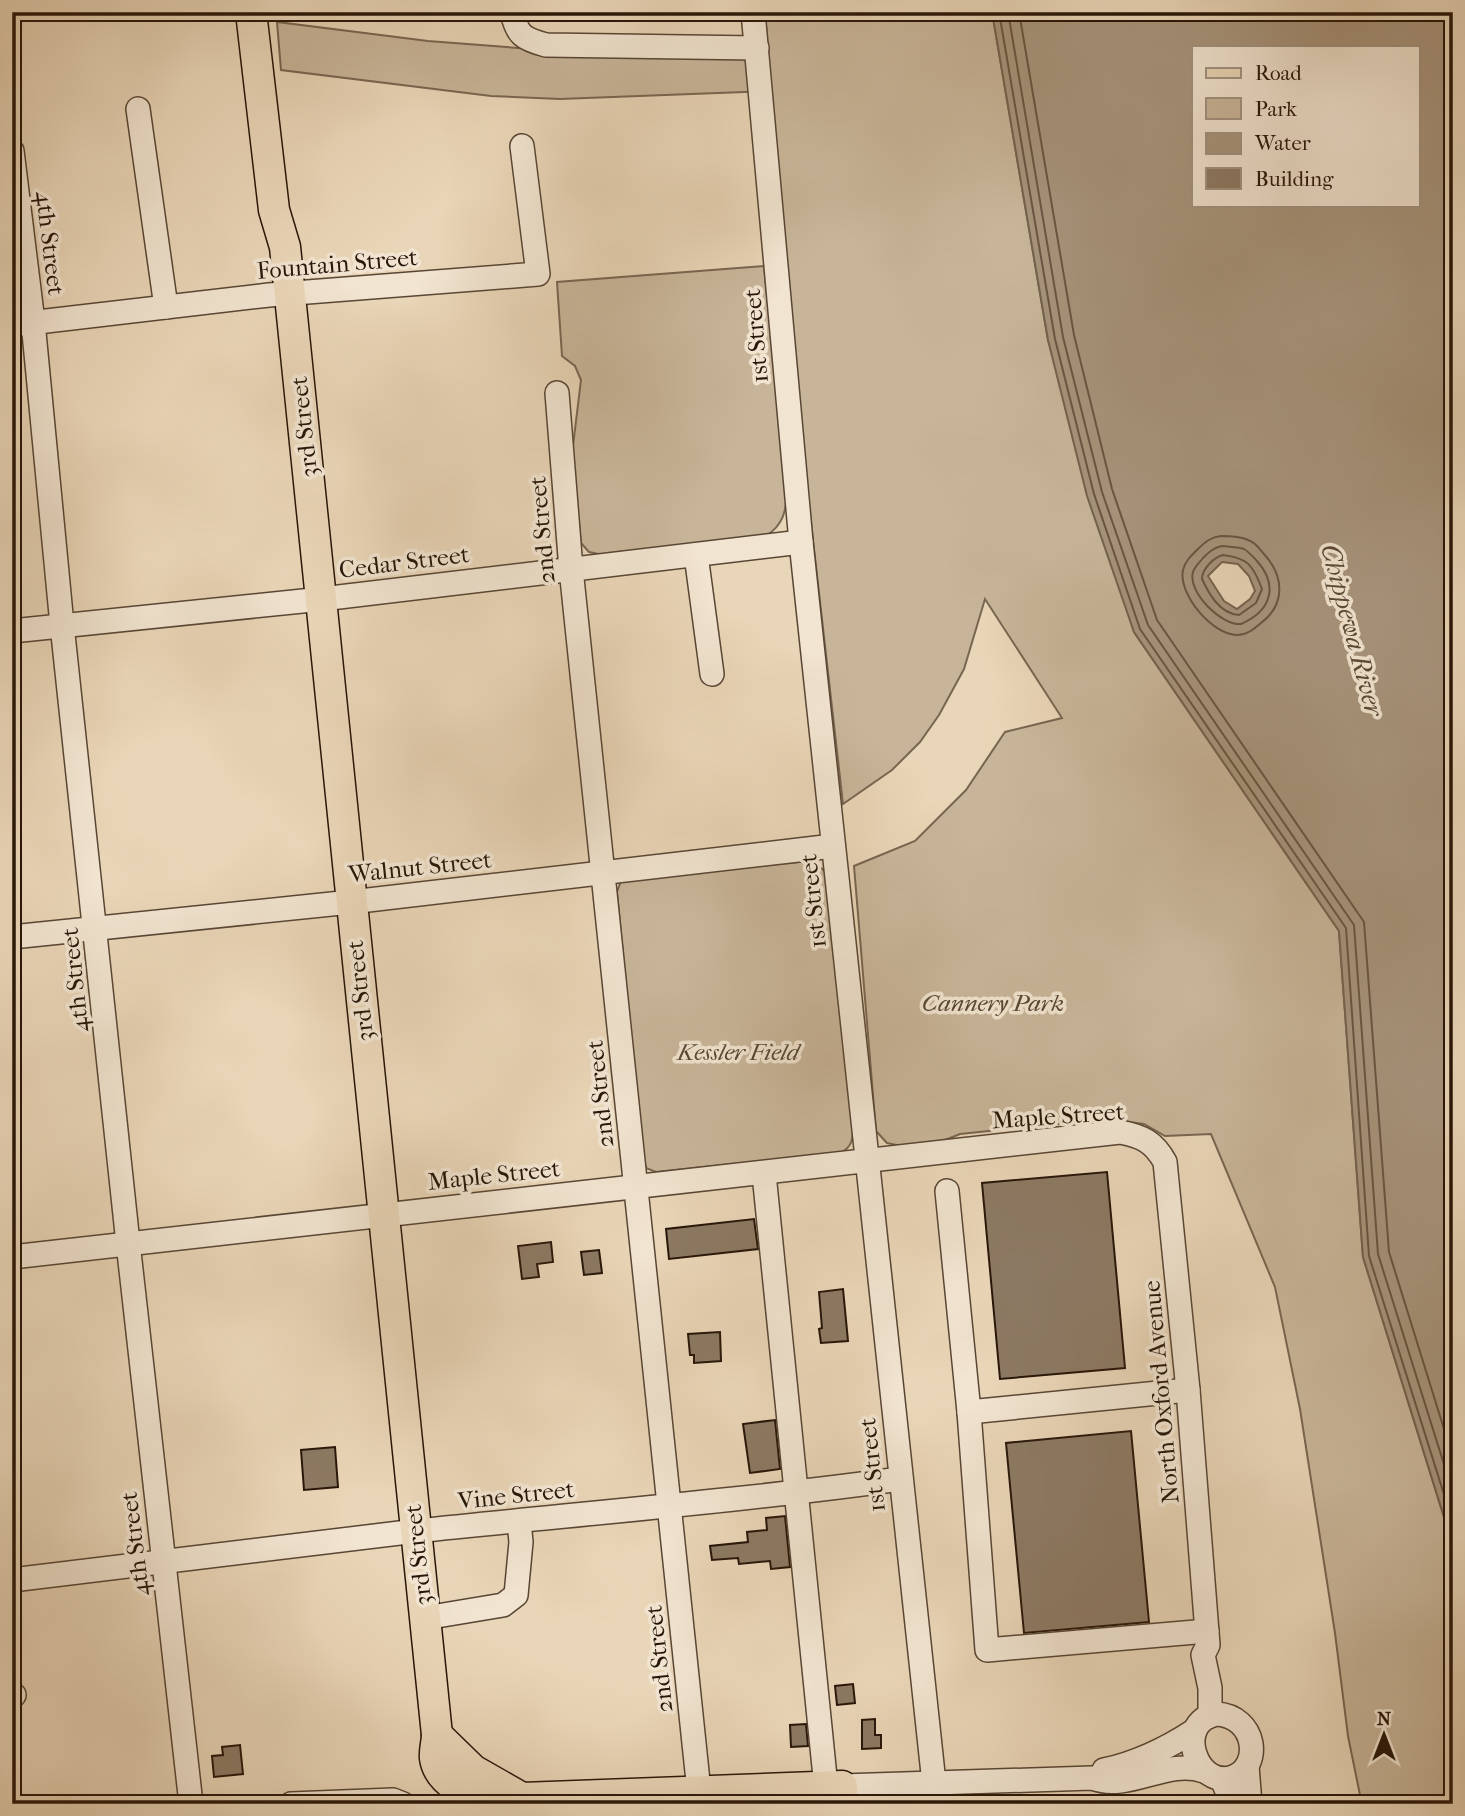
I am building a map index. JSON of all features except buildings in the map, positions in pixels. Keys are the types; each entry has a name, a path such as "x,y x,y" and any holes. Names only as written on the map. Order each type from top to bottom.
{"main road":[{"name":"3rd Street","path":"251,12 274,209 285,247 290,294 437,1735 435,1758 441,1773 466,1780"},
{"name":"3rd Street","path":"268,12 288,206 289,226 285,247"},
{"path":"466,1780 485,1778 510,1789 520,1802 629,1799 699,1791 734,1797 837,1792"},
{"path":"466,1780 489,1804"}],"street":[{"name":"1st Street","path":"753,12 801,542 869,1161 900,1479 945,1790"},
{"path":"514,21 529,40 546,45 757,48"},
{"path":"138,109 166,307"},
{"name":"Fountain Street","path":"23,323 290,294 538,274 522,146"},
{"name":"4th Street","path":"12,151 23,323 62,625 191,1804"},
{"name":"2nd Street","path":"557,393 571,569 699,1791"},
{"name":"Cedar Street","path":"12,631 801,542"},
{"path":"696,555 712,674"},
{"name":"Walnut Street","path":"12,937 351,902 833,846"},
{"name":"Maple Street","path":"12,1257 382,1213 764,1174 1120,1132 1148,1140"},
{"name":"North Oxford Avenue","path":"1148,1140 1157,1148 1165,1162 1188,1390 1207,1638 1203,1655 1210,1688 1202,1723"},
{"path":"764,1174 795,1493 837,1792 945,1790 1092,1778 1120,1792 1179,1768 1193,1767 1213,1775 1231,1778 1247,1766"},
{"path":"947,1191 969,1412 987,1650 1207,1638"},
{"path":"969,1412 1188,1390"},
{"name":"Vine Street","path":"12,1580 163,1560 795,1493 900,1479"},
{"path":"425,1618 503,1605 516,1595 521,1542 519,1521"},
{"name":"North Oxford Avenue","path":"1207,1638 1215,1653 1222,1685 1234,1717"},
{"path":"1092,1778 1103,1770 1139,1760 1176,1742 1202,1723 1234,1717 1249,1733 1251,1745 1247,1766 1250,1804"},
{"path":"1202,1723 1192,1739 1198,1762 1213,1775 1233,1804"},
{"path":"290,1804 393,1800 403,1804"}],"green space":[{"name":"Cannery Park","path":"765,12 992,12 1048,340 1134,632 1339,931 1363,1257 1453,1546 1453,1804 1363,1804 1348,1736 1300,1409 1275,1287 1211,1134 1165,1136 1144,1124 1107,1119 960,1134 934,1143 905,1146 887,1143 876,1131 854,866 915,841 966,790 1005,732 1062,718 985,599 964,669 939,715 920,742 892,770 843,804 804,461 771,91 560,99 491,96 281,70 277,22 428,41 545,50 768,53"},
{"path":"764,266 787,492 780,523 766,536 603,555 589,552 581,543 572,454 581,380 575,366 562,356 557,282"},
{"name":"Kessler Field","path":"808,861 826,873 829,884 829,907 853,1124 850,1145 840,1153 656,1172 646,1168 642,1152 617,892 621,881"}],"water":[{"name":"Chippewa River","path":"992,12 1453,12 1453,1546 1363,1257 1339,931 1134,632 1087,496 1048,340","holes":["1222,562 1238,564 1249,576 1255,591 1250,599 1237,609 1224,601 1208,576"]}]}
